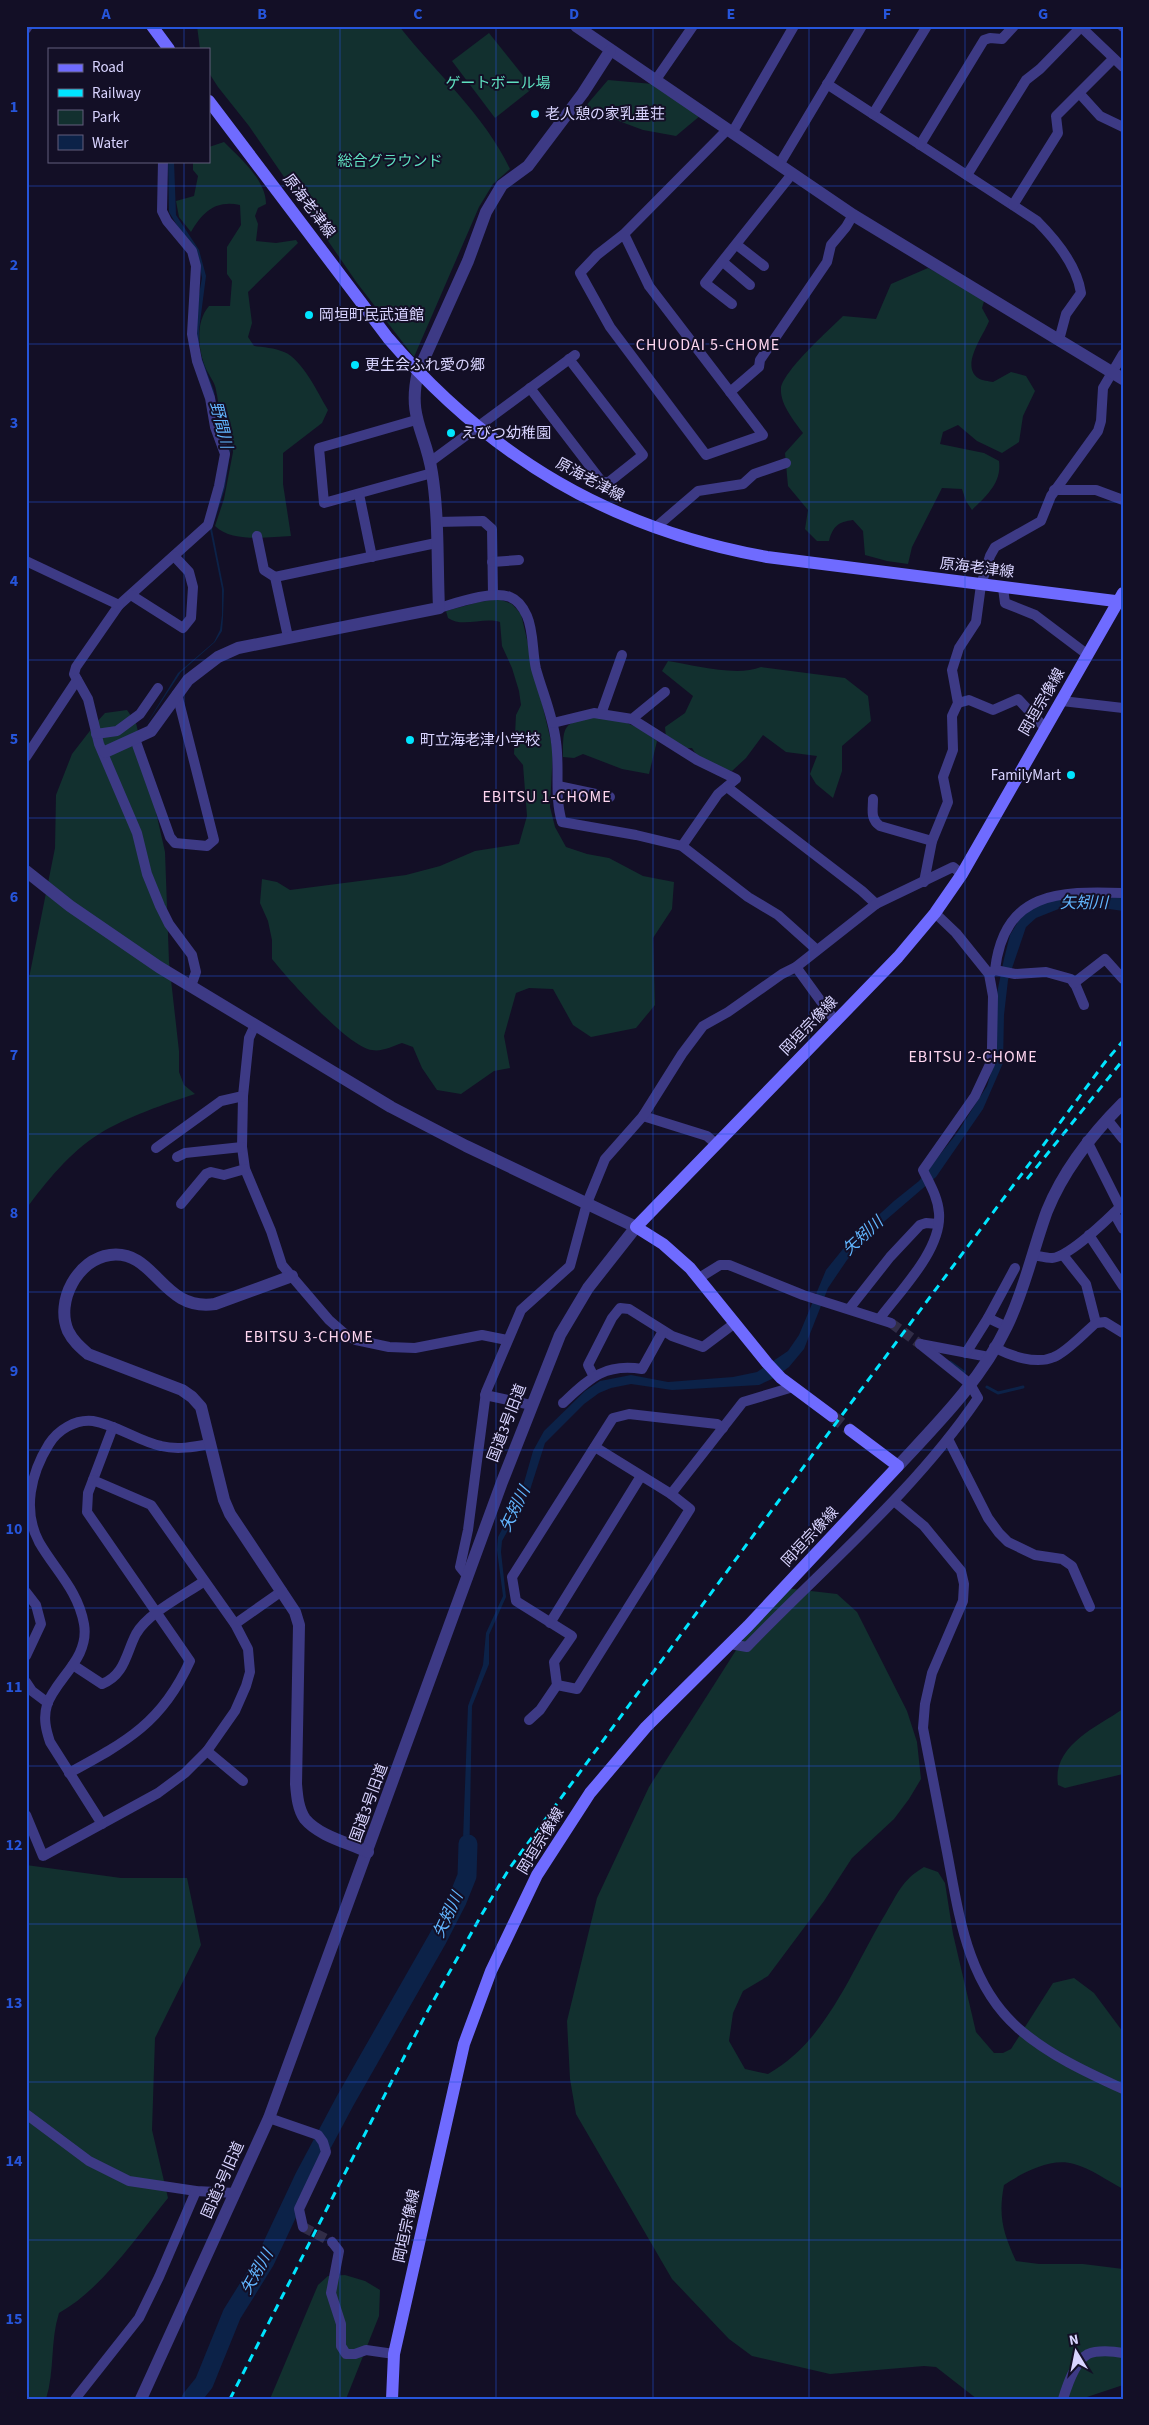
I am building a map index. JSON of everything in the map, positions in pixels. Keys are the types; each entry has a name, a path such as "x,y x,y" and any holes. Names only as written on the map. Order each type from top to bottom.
{"main road":[{"path":"152,26 167,47"},
{"name":"原海老津線","path":"210,102 388,338 418,372 478,428 531,466 563,486 610,510 655,528 731,551 1003,588 1121,599"},
{"name":"岡垣宗像線","path":"636,1227 898,957 935,913 962,874 1121,599"},
{"path":"636,1227 663,1244 699,1278 781,1378 832,1416"},
{"path":"850,1430 898,1466"},
{"name":"岡垣宗像線","path":"392,2399 394,2354 464,2044 491,1971 537,1876 590,1793 646,1727 730,1644 898,1466"}],"street":[{"path":"576,26 654,81 853,214 1117,375"},
{"path":"654,81 693,26"},
{"path":"624,234 649,286 763,435 706,455 610,327 580,273 597,255 624,234 730,131 794,26"},
{"path":"779,165 862,26"},
{"path":"873,114 927,26"},
{"path":"920,144 984,40 990,38 1002,39 1014,26"},
{"path":"966,175 1026,80 1080,27 1123,67"},
{"path":"438,608 436,522 431,468 413,406 413,391 418,372 468,261 486,212 502,185 528,166 583,92 610,51"},
{"path":"1013,205 1058,133 1056,116 1113,59"},
{"path":"827,84 1037,221 1049,233 1063,251 1080,286 1080,293 1066,314 1059,340"},
{"path":"1080,94 1100,116 1123,127"},
{"path":"162,162 162,211 177,235 192,251 196,266 192,334 197,362 210,398 215,426 225,454 220,486 208,525 119,605 76,667 74,674 88,698 96,734 137,833 147,874 160,906 192,955 196,972 191,986"},
{"path":"732,304 706,282 792,174"},
{"path":"730,392 759,367 760,360 827,262 831,245 846,227 853,214"},
{"path":"737,245 764,266"},
{"path":"723,262 750,285"},
{"path":"924,882 932,842 948,802 944,777 953,750 952,716 958,703 952,670 959,648 976,622 981,585 990,556 995,547 1041,522 1054,490 1098,431 1101,421 1103,388 1117,375 1123,354"},
{"path":"416,420 319,448 324,503 359,494 431,468 478,428 530,388 572,357 642,455 609,482 602,482 530,388"},
{"path":"655,528 698,490 744,484 754,474 786,463"},
{"path":"1054,490 1096,490 1123,500"},
{"path":"359,494 372,557"},
{"path":"436,522 483,521 492,529 493,595"},
{"path":"257,536 264,570 275,577 436,543"},
{"path":"131,595 183,628 191,618 193,587 189,572 174,556"},
{"path":"492,562 519,560"},
{"path":"26,561 119,605"},
{"path":"275,577 288,637"},
{"path":"1003,588 1005,603 1036,615 1088,656"},
{"path":"105,752 135,739 155,726 177,694 198,670 218,657 238,648 438,608 493,595 507,596 517,600 528,618 536,668 553,723 557,744 558,806 562,822 636,835 682,846 748,897 778,915 817,950"},
{"path":"601,714 622,655"},
{"path":"26,757 76,680"},
{"path":"96,734 117,731 140,714 158,688"},
{"path":"632,719 664,692"},
{"path":"135,739 170,837 175,842 207,846 214,840 177,694"},
{"path":"958,703 969,700 993,710 1018,699 1046,729"},
{"path":"1062,701 1123,708"},
{"path":"553,723 594,713 632,719 697,760 736,779 718,794 682,846"},
{"path":"558,786 610,797"},
{"path":"727,787 862,891 876,904"},
{"path":"874,799 872,817 874,822 880,826 932,842"},
{"path":"468,1578 460,1568 468,1530 485,1395 507,1340 522,1310 570,1266 586,1203 605,1159 643,1116 682,1054 703,1026 728,1012 782,974 796,967 876,904 953,867 962,874"},
{"path":"26,871 77,911 191,986 391,1107 466,1146 636,1227"},
{"path":"880,1318 935,1242 939,1212 934,1192 922,1170 962,1117 975,1096 990,1064 993,996 992,972 1000,944 1012,921 1031,903 1052,895 1074,892 1123,893"},
{"path":"935,913 992,972 1015,974 1046,972 1071,979 1084,1005"},
{"path":"1074,983 1105,959 1123,979"},
{"path":"796,967 836,1022"},
{"path":"255,1025 249,1038 243,1096 242,1147 245,1168 271,1231 282,1266 329,1320 345,1334 356,1340 389,1347 414,1348 482,1335 507,1340"},
{"path":"156,1148 221,1101 243,1096"},
{"path":"898,1466 970,1384 992,1352 1007,1327 1048,1211 1062,1181 1087,1141 1123,1103"},
{"path":"643,1116 706,1136 716,1144"},
{"path":"1107,1120 1123,1139"},
{"path":"1087,1141 1119,1208 1123,1229"},
{"path":"177,1157 185,1154 242,1147"},
{"path":"181,1204 206,1174 211,1172 224,1175 245,1168"},
{"path":"1033,1255 1052,1258 1063,1255 1119,1208"},
{"path":"850,1309 890,1256 920,1225 926,1223 938,1224"},
{"name":"国道3号旧道","path":"141,2399 269,2118 368,1852 530,1405 560,1335 573,1311 610,1259 636,1227"},
{"path":"1090,1234 1123,1286"},
{"path":"292,1276 205,1306 181,1300 141,1263 131,1257 119,1254 101,1256 92,1260 75,1276 70,1290 65,1318 68,1330 78,1346 88,1354 182,1390 201,1407 224,1500 230,1514 282,1591 295,1612 299,1625 296,1776 298,1804 305,1818 321,1831 368,1852"},
{"path":"1063,1255 1086,1284 1096,1322"},
{"path":"699,1278 720,1265 729,1265 803,1295 850,1309 873,1319 880,1318 891,1323"},
{"path":"966,1353 988,1318 1015,1268"},
{"path":"593,1375 588,1365 612,1318 620,1308 629,1309 663,1331 703,1347 735,1323"},
{"path":"988,1318 1007,1327"},
{"path":"730,1644 748,1647 894,1500 948,1439 978,1398 970,1384 920,1344 966,1353 992,1352 1045,1360 1055,1357 1096,1322 1105,1322 1123,1333"},
{"path":"563,1403 593,1375 608,1370 629,1367 642,1369 663,1331"},
{"path":"671,1494 743,1402 792,1387"},
{"path":"485,1395 530,1405"},
{"path":"529,1720 540,1710 558,1685 554,1662 572,1636 516,1601 512,1577 613,1418 629,1414 717,1424 723,1428"},
{"path":"102,1824 50,1742 45,1717 48,1703 73,1665 82,1646 84,1628 81,1609 75,1594 34,1532 29,1501 31,1488 45,1450 53,1437 61,1430 82,1421 113,1427 160,1446 191,1447 210,1444"},
{"path":"70,1773 121,1744 143,1728 166,1704 181,1682 190,1661 86,1512 88,1493 113,1427"},
{"path":"948,1439 988,1518 999,1534 1008,1542 1035,1555 1062,1559 1072,1566 1090,1607"},
{"path":"558,1685 577,1690 690,1509 671,1494 594,1447"},
{"path":"550,1622 641,1476"},
{"path":"26,1815 43,1856 158,1793 185,1773 206,1751 235,1711 250,1672 248,1648 235,1624 203,1582 151,1506 93,1480"},
{"path":"894,1500 924,1526 961,1571 964,1584 963,1601 932,1674 925,1704 923,1728 962,1932 979,1977 989,1995 1018,2027 1070,2064 1123,2089"},
{"path":"73,1665 102,1684 110,1681 121,1670 143,1624 203,1582"},
{"path":"235,1624 282,1591"},
{"path":"26,1592 36,1605 41,1624 26,1656"},
{"path":"26,1682 32,1691 48,1703"},
{"path":"206,1751 243,1781"},
{"path":"26,2114 89,2161 129,2181 196,2191 235,2193"},
{"path":"269,2118 318,2135 323,2142 326,2152 299,2209 303,2227"},
{"path":"75,2399 139,2318 160,2277 196,2191"},
{"path":"332,2242 339,2251 331,2294 340,2324 341,2346 346,2354 356,2354 366,2350 394,2354"},
{"path":"1063,2399 1078,2364 1087,2354 1109,2351 1123,2353"}],"green space":[{"name":"総合グラウンド","path":"197,26 399,26 459,94 487,130 510,169 493,184 479,207 414,357 357,283 249,126 218,87 210,75 210,48 200,48"},
{"name":"ゲートボール場","path":"489,33 533,88 495,118 452,61"},
{"path":"608,80 653,84 701,115 676,136 643,130 584,108"},
{"path":"224,142 251,170 262,186 266,204 258,208 255,216 258,224 256,241 276,243 296,240 298,243 248,292 252,323 248,337 254,346 269,348 291,356 309,377 328,410 322,423 283,453 283,484 291,536 241,537 231,535 215,526 224,499 233,452 231,435 229,436 224,424 215,387 203,361 199,336 202,320 209,306 230,306 232,281 227,274 227,247 241,225 240,205 223,204 211,209 205,213 191,232 179,217 176,201 194,196 198,176 193,170 193,163 210,162 210,147"},
{"path":"928,268 985,298 982,308 989,321 975,350 971,366 978,378 993,382 1011,372 1026,376 1035,391 1023,416 1019,442 1002,453 977,441 958,425 943,432 940,444 984,453 999,461 998,476 983,500 972,510 966,501 962,489 942,488 912,547 908,564 865,555 863,531 853,520 843,522 834,528 829,541 817,541 805,529 808,510 788,486 785,453 803,433 785,406 781,389 783,382 797,362 843,316 876,319 891,284"},
{"path":"499,599 512,604 521,614 553,750 550,807 555,827 566,847 587,854 609,858 643,876 674,882 672,909 653,938 655,1005 636,1028 591,1037 573,1025 553,989 529,988 516,993 504,1036 510,1068 494,1071 461,1094 437,1090 422,1068 413,1047 402,1043 384,1049 372,1050 349,1038 334,1026 272,959 272,940 268,921 260,903 262,879 277,882 290,890 406,875 440,866 475,851 519,844 527,816 523,765 514,754 516,715 521,705 512,668 502,646 500,622 454,621 448,618 446,611"},
{"path":"668,661 727,671 751,670 761,667 845,678 868,696 871,721 842,746 842,771 833,798 816,784 810,774 817,756 786,752 763,735 746,758 732,771 709,763 692,748 681,748 666,738 665,727 685,713 693,696 662,671"},
{"path":"127,710 136,723 165,852 169,962 179,1051 179,1072 184,1085 195,1094 133,1117 109,1128 88,1141 50,1178 26,1209 26,993 55,848 56,795 72,754 96,723 105,713"},
{"path":"594,716 628,723 657,741 649,774 622,769 583,754 574,758 563,757 563,738 567,727 576,721"},
{"path":"785,1588 837,1594 857,1612 907,1711 917,1742 921,1779 894,1819 852,1858 824,1901 768,1976 743,1991 733,2013 729,2041 745,2069 768,2074 789,2060 807,2043 836,2002 901,1887 910,1877 924,1867 938,1872 945,1883 953,1934 976,2032 994,2053 1003,2053 1011,2049 1053,1983 1074,1978 1094,1993 1123,2032 1123,2189 1093,2172 1074,2164 1065,2162 1046,2164 1028,2171 1004,2185 1002,2215 1005,2233 1016,2261 1039,2264 1083,2264 1123,2269 1123,2385 1081,2399 977,2399 936,2367 924,2366 830,2374 752,2356 729,2339 672,2279 576,2114 570,2079 567,2021 597,1898 649,1787 773,1592"},
{"path":"1123,1709 1123,1774 1065,1788 1058,1785 1058,1771 1062,1759 1069,1749 1089,1731"},
{"path":"26,1865 121,1878 187,1878 201,1945 155,2038 152,2130 168,2198 104,2276 75,2303 59,2313 54,2334 51,2377 46,2399 26,2399"},
{"path":"345,2275 365,2281 380,2290 379,2316 346,2399 270,2399 318,2285 328,2276"}],"water":[{"name":"野間川","path":"168,162 174,162 176,215 199,250 206,276 199,330 199,351 214,391 219,420 231,447 225,488 212,529 224,590 222,631 215,642 181,672 144,728 178,673 214,642 220,630 222,615 222,589 210,529 229,447 218,424 196,349 197,305 202,278 199,262 169,212"},
{"path":"1081,896 1123,898 1123,911 1089,906 1061,908 1036,918 1026,927 1008,980 1004,1015 1003,1063 983,1109 936,1177 872,1232 847,1260 828,1288 804,1349 789,1367 774,1378 759,1385 672,1390 631,1384 611,1388 599,1393 584,1404 545,1443 530,1490 502,1541 501,1552 506,1597 489,1635 489,1664 472,1706 469,1870 462,1866 468,1706 483,1665 486,1633 503,1596 497,1550 498,1537 521,1493 533,1451 544,1431 585,1391 600,1381 631,1375 668,1382 733,1377 757,1372 788,1351 799,1335 826,1270 847,1244 919,1181 957,1133 987,1086 995,1060 997,993 1010,935 1019,920 1033,907 1054,899"}],"waterway":[{"path":"950,1362 964,1372"},
{"path":"987,1387 998,1393 1023,1387"},
{"name":"矢矧川","path":"191,2399 204,2383 232,2314 265,2261 304,2178 345,2101 438,1938 457,1901 467,1876 468,1844"}],"tunnel":[{"path":"891,1323 920,1344"},
{"path":"832,1416 850,1430"},
{"path":"303,2227 332,2242"}],"railway":[{"path":"230,2399 426,2014 509,1869 813,1454 1106,1061 1123,1041"},
{"path":"1027,1179 1123,1060"}],"place":[{"name":"老人憩の家乳垂荘","path":"535,114"},
{"name":"岡垣町民武道館","path":"309,315"},
{"name":"更生会ふれ愛の郷","path":"355,365"},
{"name":"えびつ幼稚園","path":"451,433"},
{"name":"町立海老津小学校","path":"410,740"},
{"name":"FamilyMart","path":"1071,775"}],"district":[{"name":"CHUODAI 5-CHOME","path":"708,345"},
{"name":"EBITSU 1-CHOME","path":"547,797"},
{"name":"EBITSU 2-CHOME","path":"973,1057"},
{"name":"EBITSU 3-CHOME","path":"309,1337"}]}
